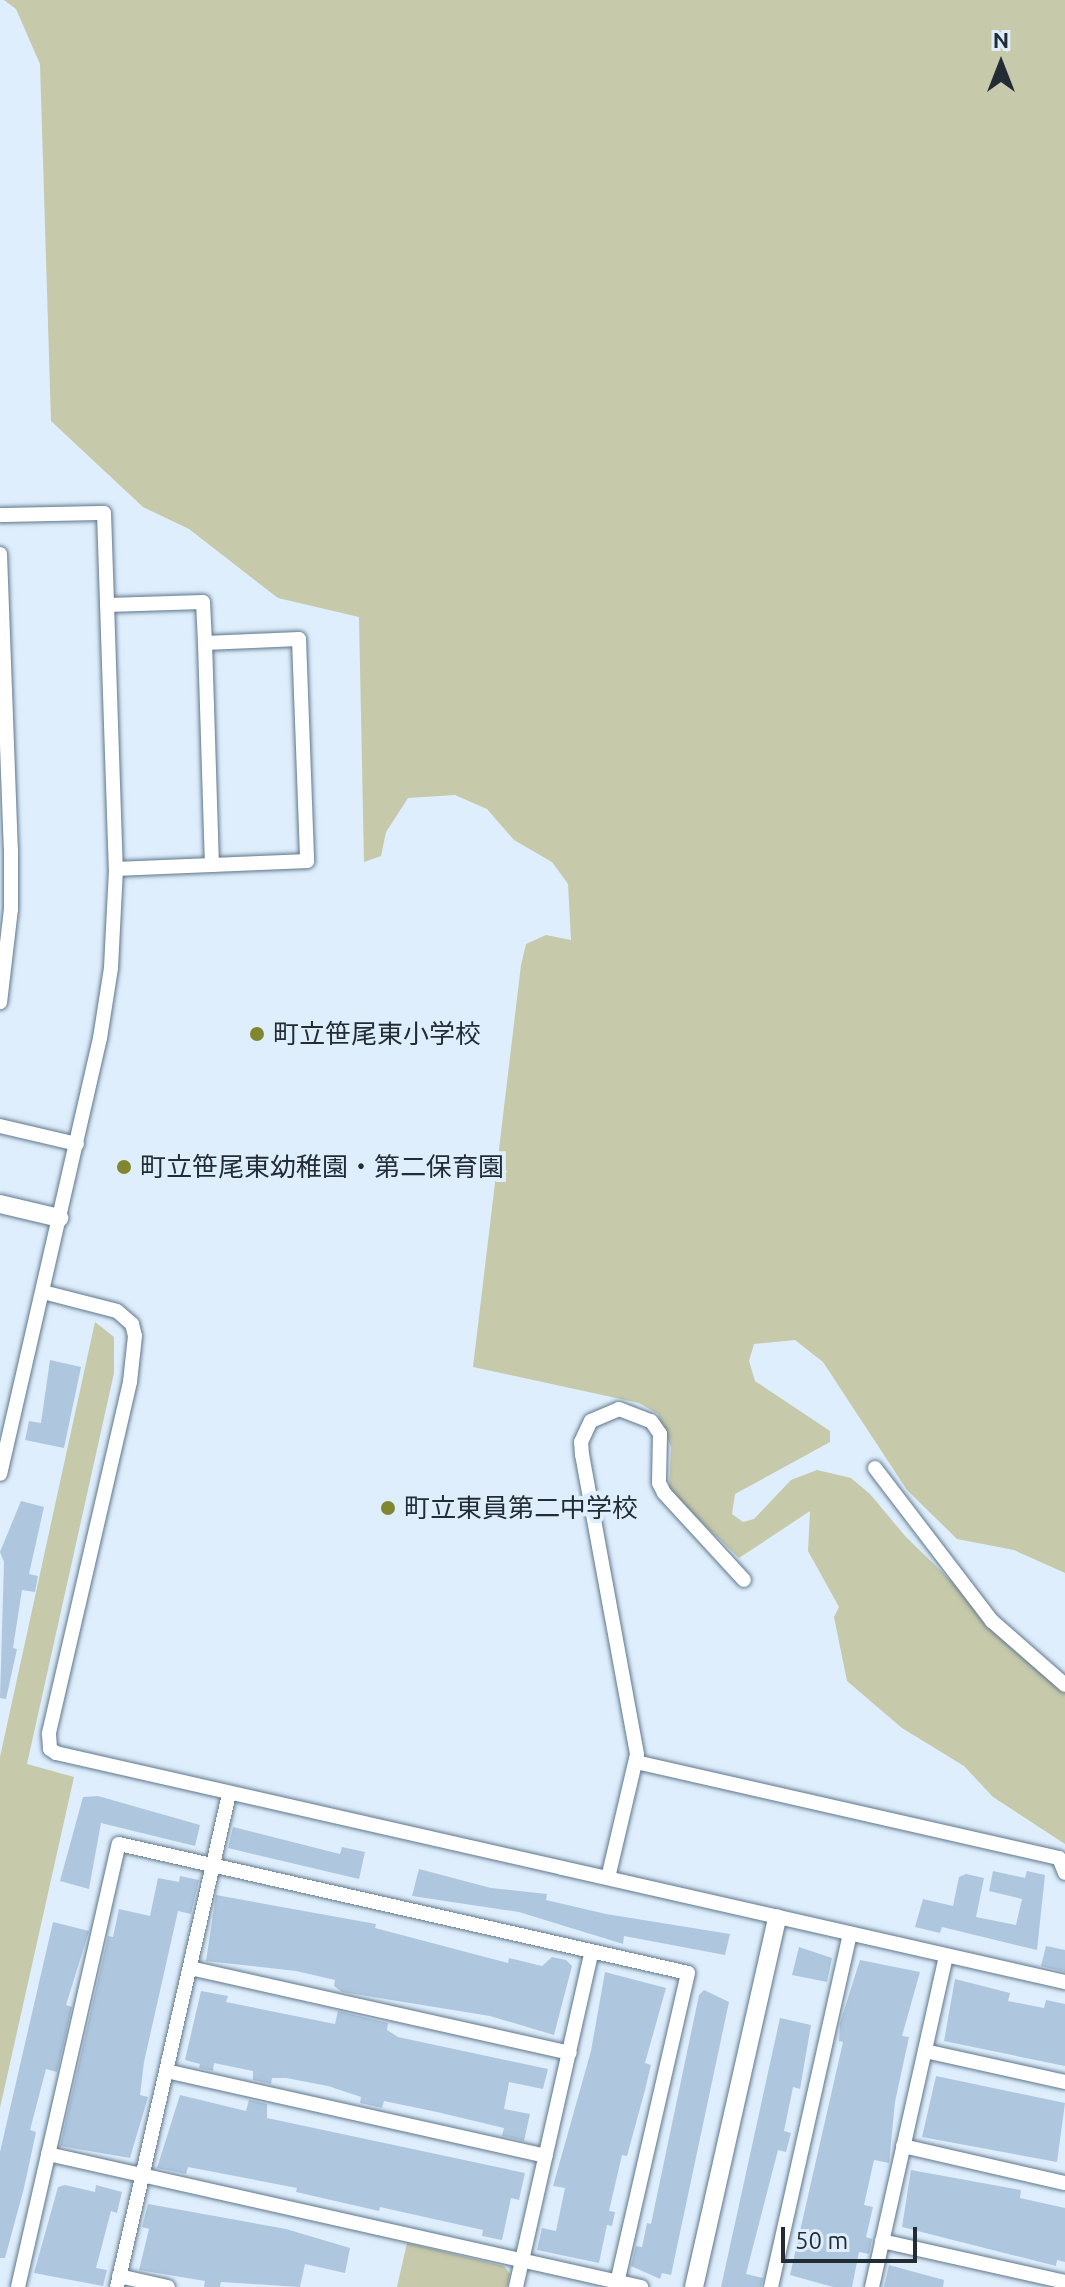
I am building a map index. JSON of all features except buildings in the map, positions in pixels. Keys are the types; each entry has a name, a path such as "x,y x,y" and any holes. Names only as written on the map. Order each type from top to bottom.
{"street":[{"path":"0,515 104,513 116,869 109,980 77,1144 0,1474"},
{"path":"0,554 11,879 0,1002"},
{"path":"107,605 203,602 212,865"},
{"path":"116,869 307,861 299,639 205,643"},
{"path":"0,1126 77,1144"},
{"path":"0,1204 59,1218"},
{"path":"43,1292 111,1308 128,1319 135,1336 50,1749 229,1794 1065,1982"},
{"path":"608,1878 636,1762 582,1455 591,1421 608,1411 629,1409 651,1421 662,1442 659,1483 664,1493 744,1580"},
{"path":"875,1468 992,1621 1065,1685"},
{"path":"636,1762 1059,1858 1065,1873"},
{"path":"168,2287 118,2282 229,1794"},
{"path":"18,2287 119,1844 688,1973 616,2284"},
{"path":"694,2287 777,1918"},
{"path":"771,2287 850,1934"},
{"path":"516,2287 592,1951"},
{"path":"872,2287 946,1956"},
{"path":"190,1968 570,2053"},
{"path":"925,2051 1065,2082"},
{"path":"166,2071 546,2156"},
{"path":"903,2146 1065,2183"},
{"path":"48,2154 523,2260 616,2284 641,2287"},
{"path":"882,2241 1065,2282"}],"green space":[{"path":"4,0 1065,0 1065,1573 1014,1550 957,1539 907,1490 823,1362 795,1340 754,1344 749,1361 755,1381 830,1431 830,1442 735,1494 732,1514 743,1522 754,1519 791,1480 817,1470 851,1478 870,1494 906,1537 1065,1691 1065,1844 993,1797 964,1766 902,1728 847,1681 834,1617 839,1607 808,1551 810,1511 739,1558 669,1491 671,1447 658,1414 639,1403 473,1367 521,965 526,944 546,935 571,940 568,884 552,862 514,840 487,809 455,795 408,798 386,832 381,856 364,862 359,617 278,598 189,529 143,507 51,421 40,64 16,9"},
{"path":"95,1322 114,1337 114,1373 27,1764 74,1777 0,2108 0,1757"},
{"path":"407,2243 504,2266 510,2274 507,2287 397,2287"}],"place":[{"name":"町立笹尾東小学校","path":"257,1034"},
{"name":"町立笹尾東幼稚園・第二保育園","path":"124,1167"},
{"name":"町立東員第二中学校","path":"388,1508"}]}
